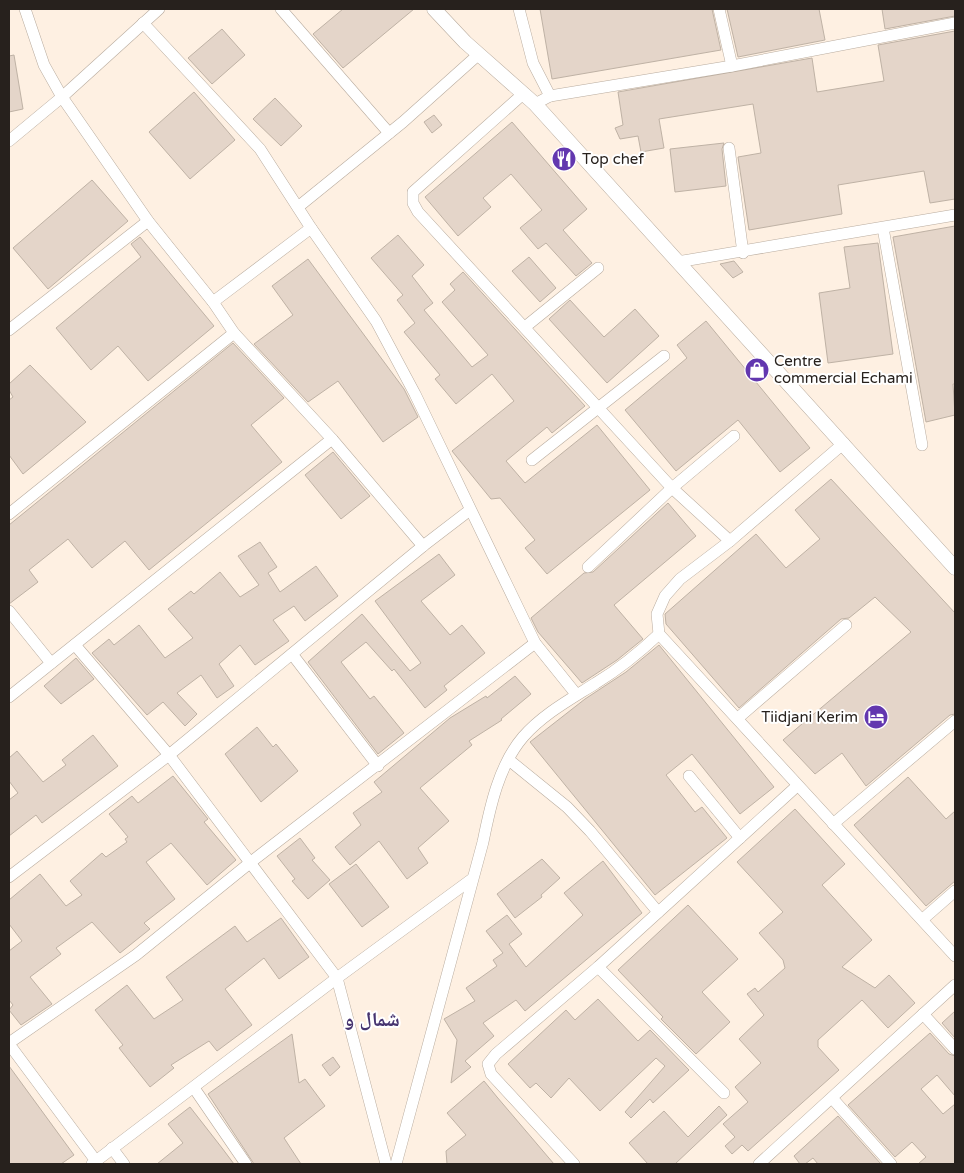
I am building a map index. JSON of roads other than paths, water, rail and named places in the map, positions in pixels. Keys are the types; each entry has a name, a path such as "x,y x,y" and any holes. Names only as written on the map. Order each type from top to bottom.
{"street":[{"path":"25,9 44,65 62,97 148,221 213,302 234,333 332,439 423,546"},
{"path":"9,141 62,97 159,9"},
{"path":"281,9 389,133"},
{"path":"434,9 479,54 534,104 844,443 955,568"},
{"path":"519,9 533,63 550,96"},
{"path":"719,9 732,66"},
{"path":"143,23 260,149 311,228 376,321 415,394 535,643 576,694"},
{"path":"534,104 550,96 732,66 955,23"},
{"path":"298,207 389,133 479,54"},
{"path":"523,94 413,192 413,203 418,212 672,488 730,541"},
{"path":"729,148 743,253"},
{"path":"677,262 743,253 955,215"},
{"path":"9,330 148,221"},
{"path":"213,302 311,228"},
{"path":"883,228 922,445"},
{"path":"525,327 598,268"},
{"path":"9,514 234,333"},
{"path":"532,460 664,356"},
{"path":"588,567 672,488 734,436"},
{"path":"9,697 332,439"},
{"path":"844,443 730,541 680,579 665,596 657,614 659,634 955,956"},
{"path":"9,877 169,754 423,546 470,510"},
{"path":"9,611 52,663"},
{"path":"738,718 846,625"},
{"path":"396,1164 498,781 522,738 542,719 576,694 642,651 659,634"},
{"path":"472,879 337,978 94,1162 9,1044 136,955 251,862 378,766 535,643"},
{"path":"75,645 169,754 337,978 386,1164"},
{"path":"292,654 378,766"},
{"path":"833,824 955,721"},
{"path":"509,760 567,807 590,831 658,912"},
{"path":"689,776 740,838"},
{"path":"574,1164 492,1074 488,1064 496,1054 598,967 797,786"},
{"path":"923,919 955,891"},
{"path":"598,967 724,1093"},
{"path":"759,1164 955,986"},
{"path":"923,1014 955,1049"},
{"path":"194,1088 246,1164"},
{"path":"832,1098 891,1164"},
{"path":"112,1148 124,1164"}],"place":[{"name":"Top chef","path":"564,159"},
{"name":"Centre commercial Echami","path":"757,370"},
{"name":"Tiidjani Kerim","path":"876,717"}],"district":[{"name":"شمال و","path":"372,1019"}]}
